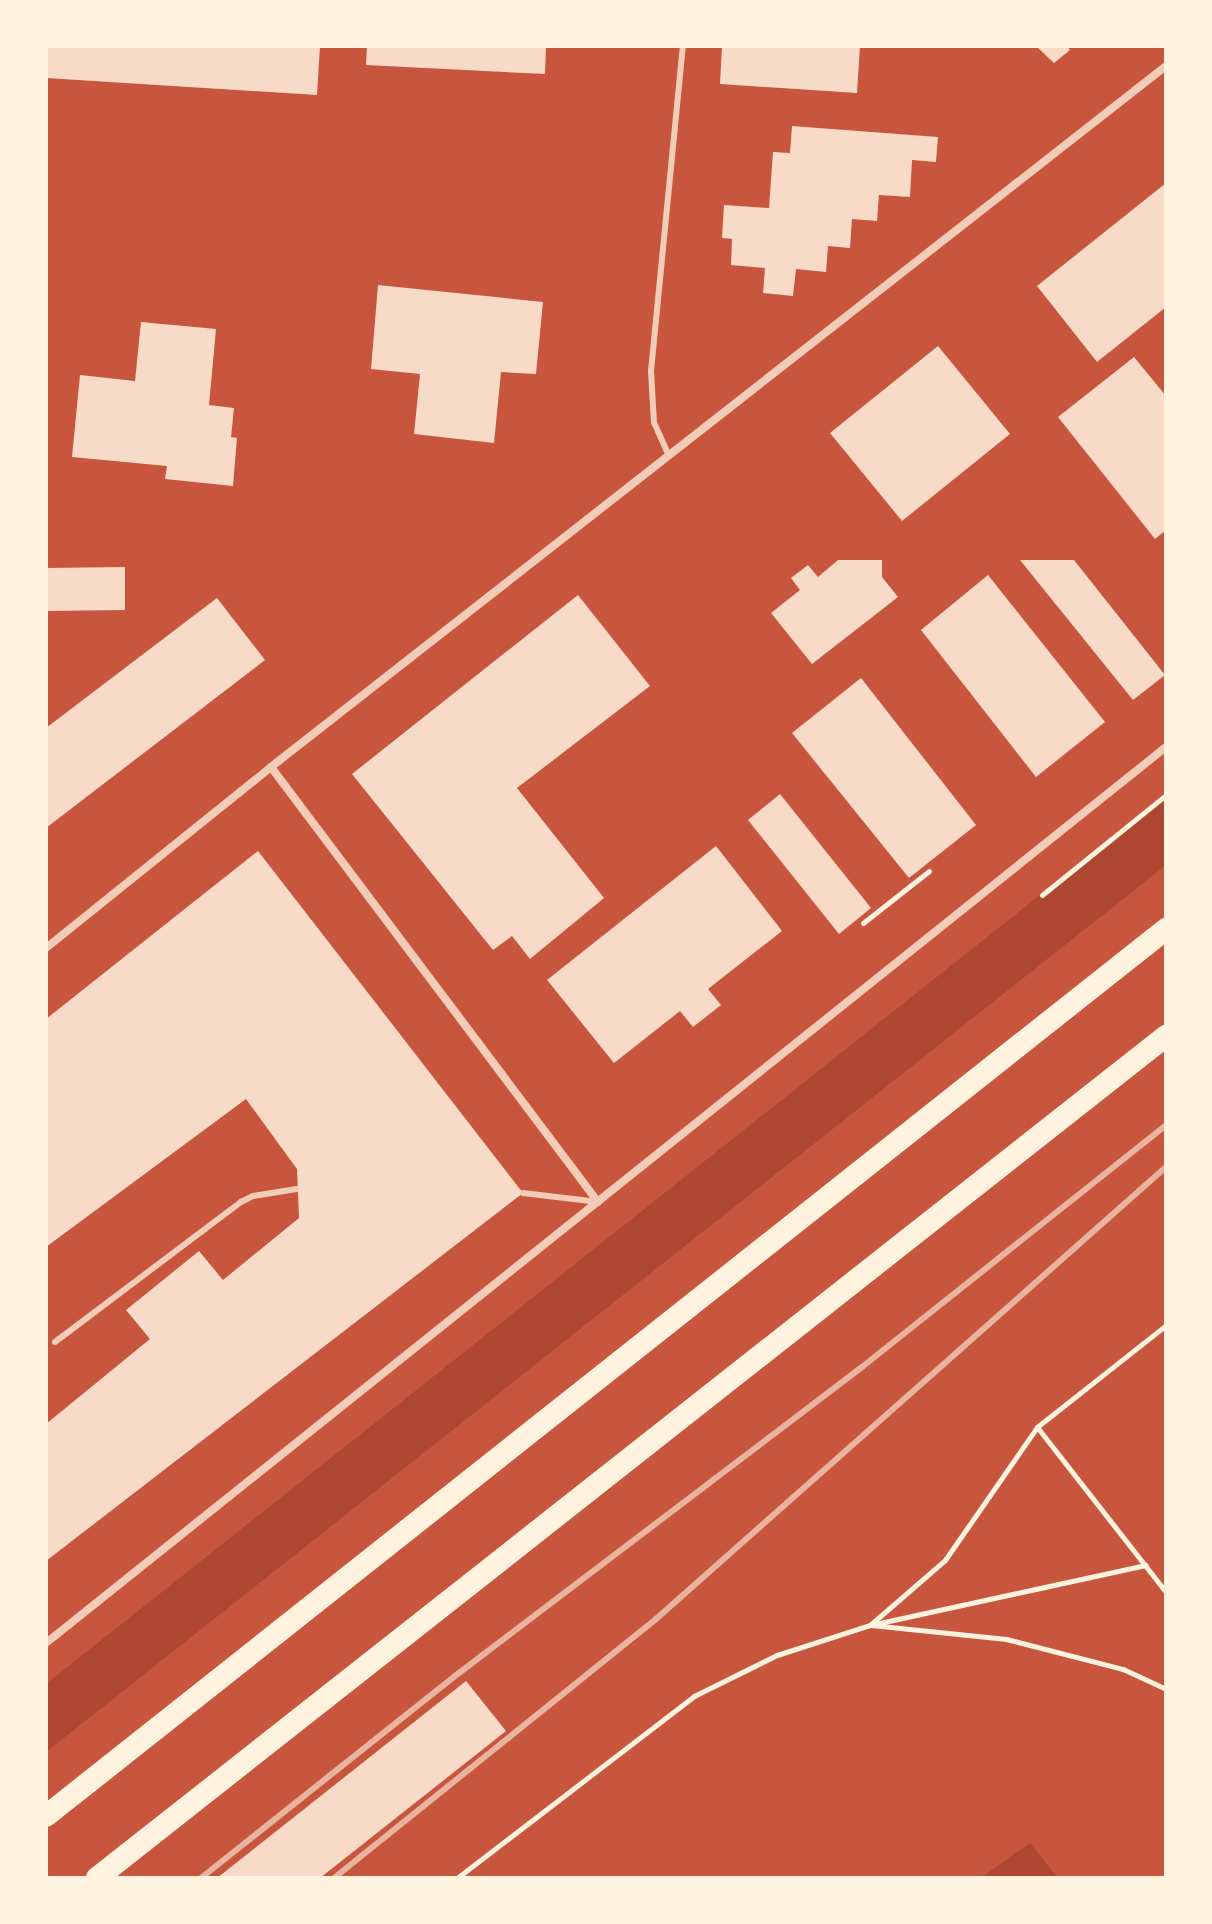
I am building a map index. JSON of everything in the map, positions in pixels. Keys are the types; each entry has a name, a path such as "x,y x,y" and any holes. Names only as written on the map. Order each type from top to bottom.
{"highway":[{"path":"46,1816 1166,929"},
{"path":"97,1878 1166,1036"}],"street":[{"path":"46,948 271,767 1166,66"},
{"path":"46,1643 1166,747"},
{"path":"271,767 598,1202"}],"lane":[{"path":"669,456 654,423 651,371 683,46"},
{"path":"55,1342 241,1202 262,1194 296,1189"},
{"path":"523,1193 598,1202"}],"path":[{"path":"1042,895 1166,795"},
{"path":"863,923 929,871"},
{"path":"870,1625 945,1560 1037,1427 1166,1325"},
{"path":"1037,1427 1166,1592"},
{"path":"457,1878 694,1696 777,1655 870,1625 1146,1565"},
{"path":"870,1625 1006,1639 1123,1669 1166,1689"}],"shaded area":[{"path":"1166,795 1166,865 46,1752 46,1684"},
{"path":"1030,1843 1058,1878 981,1878"}],"building":[{"path":"46,46 320,46 317,95 46,78"},
{"path":"367,46 546,46 545,74 366,65"},
{"path":"722,46 860,46 857,93 720,84"},
{"path":"1036,46 1067,46 1070,50 1054,63"},
{"path":"792,126 938,137 936,162 912,160 910,197 879,195 877,221 852,219 850,248 828,246 826,272 796,269 793,296 763,293 765,268 731,265 732,239 722,238 724,205 769,208 773,152 790,153"},
{"path":"1166,183 1166,307 1097,362 1037,286"},
{"path":"378,285 543,302 536,374 501,372 494,443 414,434 420,374 371,369"},
{"path":"141,322 216,329 209,405 234,408 231,437 237,438 233,486 165,479 167,466 72,457 80,375 135,381"},
{"path":"938,346 1010,434 902,521 830,433"},
{"path":"1134,357 1166,396 1166,530 1155,539 1058,417"},
{"path":"838,560 882,560 882,577 898,597 812,664 771,613 800,590 791,578 808,565 818,577"},
{"path":"1020,560 1074,560 1165,675 1133,700"},
{"path":"125,567 125,610 46,611 46,568"},
{"path":"988,575 1105,722 1036,777 921,630"},
{"path":"578,595 650,686 517,788 604,898 530,959 512,936 493,950 352,774"},
{"path":"217,598 265,660 46,828 46,728"},
{"path":"861,678 976,825 909,878 792,733"},
{"path":"780,794 871,908 839,934 748,820"},
{"path":"716,846 782,931 708,989 721,1005 693,1027 680,1011 614,1063 547,980"},
{"path":"258,851 523,1193 46,1561 46,1424 150,1339 126,1310 199,1251 223,1280 299,1218 297,1169 246,1099 46,1247 46,1019"},
{"path":"466,1681 506,1731 320,1878 217,1878"}],"railway":[{"path":"201,1878 459,1673 862,1367 1166,1125"},
{"path":"334,1878 656,1619 1166,1167"}]}
